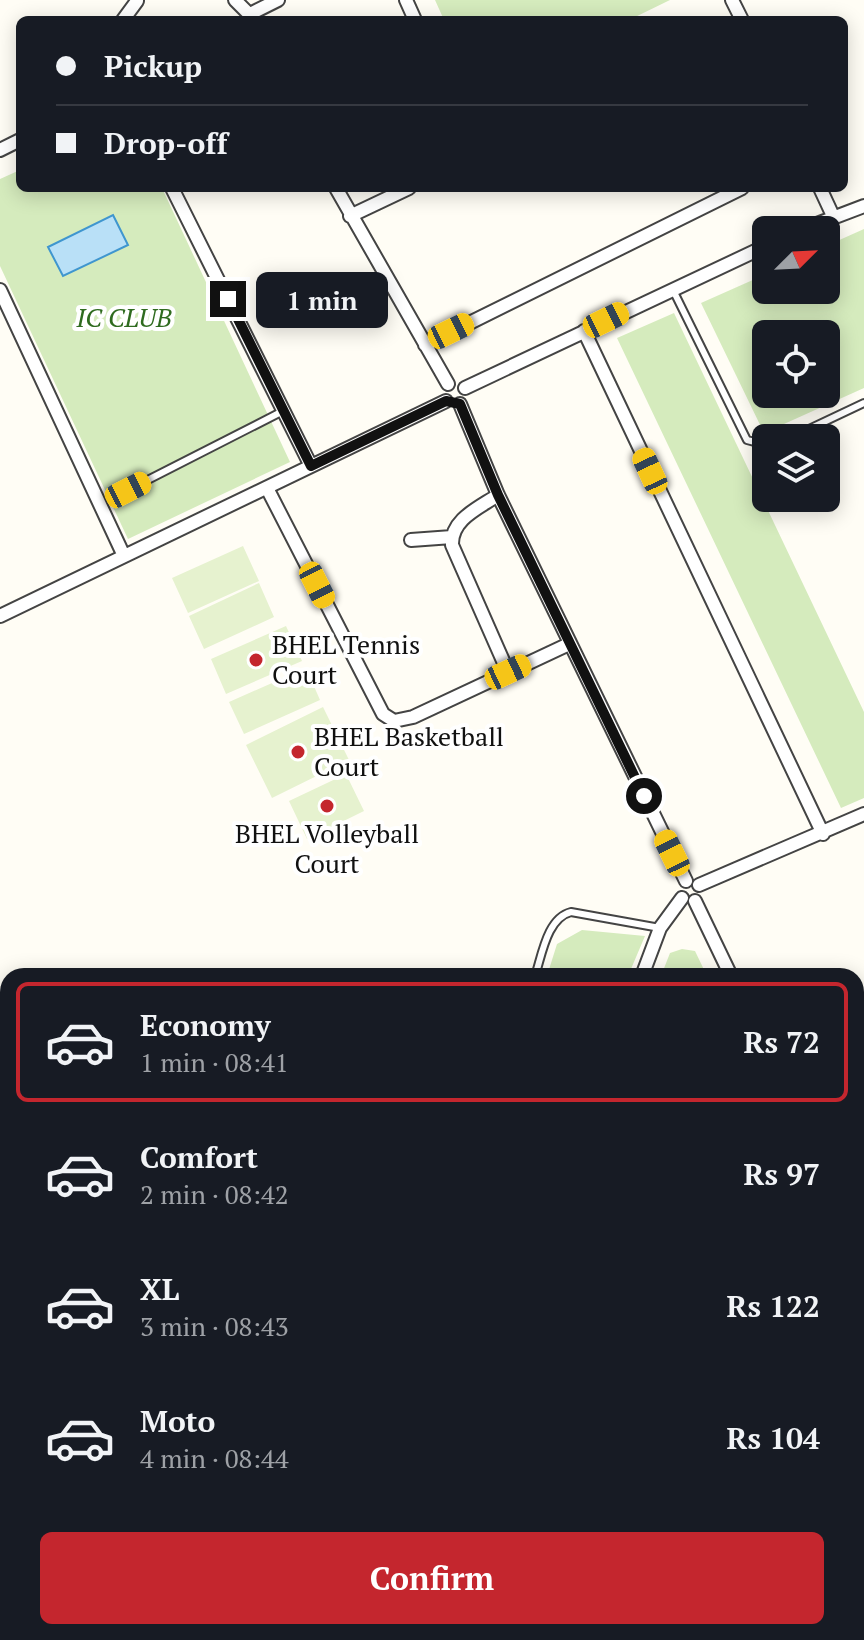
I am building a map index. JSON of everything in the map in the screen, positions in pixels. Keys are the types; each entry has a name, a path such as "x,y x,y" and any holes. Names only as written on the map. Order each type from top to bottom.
{"street":[{"path":"235,0 253,16"},
{"path":"255,16 278,0"},
{"path":"174,192 311,466"},
{"path":"338,192 448,384"},
{"path":"350,216 401,192"},
{"path":"425,345 734,192"},
{"path":"822,192 833,216 864,206"},
{"path":"465,388 752,252"},
{"path":"0,290 124,556"},
{"path":"584,331 823,834"},
{"path":"446,401 443,390 448,384 456,382 465,388"},
{"path":"460,404 465,399 465,388"},
{"path":"0,616 446,401 460,404"},
{"path":"460,404 498,495 569,644 700,895 689,900 660,928 645,968"},
{"path":"267,488 383,714 394,721 413,717 569,644"},
{"path":"498,495 461,520 452,537 455,554 508,672"},
{"path":"411,540 452,537"},
{"path":"727,968 680,889 823,834 864,814"}],"lane":[{"path":"672,288 747,440 752,442"},
{"path":"820,424 864,403"},
{"path":"128,490 283,411"},
{"path":"538,968 553,925 562,914 579,914 660,928"}],"green space":[{"path":"435,0 670,0 637,16 442,16"},
{"name":"IC CLUB","path":"16,172 16,192 164,192 290,462 128,539 0,266 0,179"},
{"path":"864,229 864,388 840,399 840,320 752,320 752,408 820,408 784,424 760,424 701,303 752,280 752,304 840,304 840,240"},
{"path":"674,313 752,477 752,512 769,512 864,712 864,798 841,808 617,338"},
{"name":"BHEL Tennis Court","path":"243,546 259,581 188,613 172,578"},
{"name":"BHEL Tennis Court","path":"259,583 274,617 204,649 189,616"},
{"name":"BHEL Tennis Court","path":"286,626 302,661 226,694 211,659"},
{"name":"BHEL Tennis Court","path":"306,668 320,700 244,734 229,702"},
{"name":"BHEL Basketball Court","path":"323,707 349,760 272,798 246,745"},
{"name":"BHEL Volleyball Court","path":"346,774 364,811 307,839 289,801"},
{"path":"582,930 645,936 631,968 550,968 557,944"},
{"path":"682,949 695,951 703,968 664,968 670,953"}],"water":[{"path":"113,215 128,245 63,276 48,247"}],"place":[{"name":"BHEL Tennis Court","path":"256,660"},
{"name":"BHEL Basketball Court","path":"298,752"},
{"name":"BHEL Volleyball Court","path":"327,806"}],"route":[{"path":"228,299 311,466 446,401 453,405 460,404 498,495 644,796"}]}
